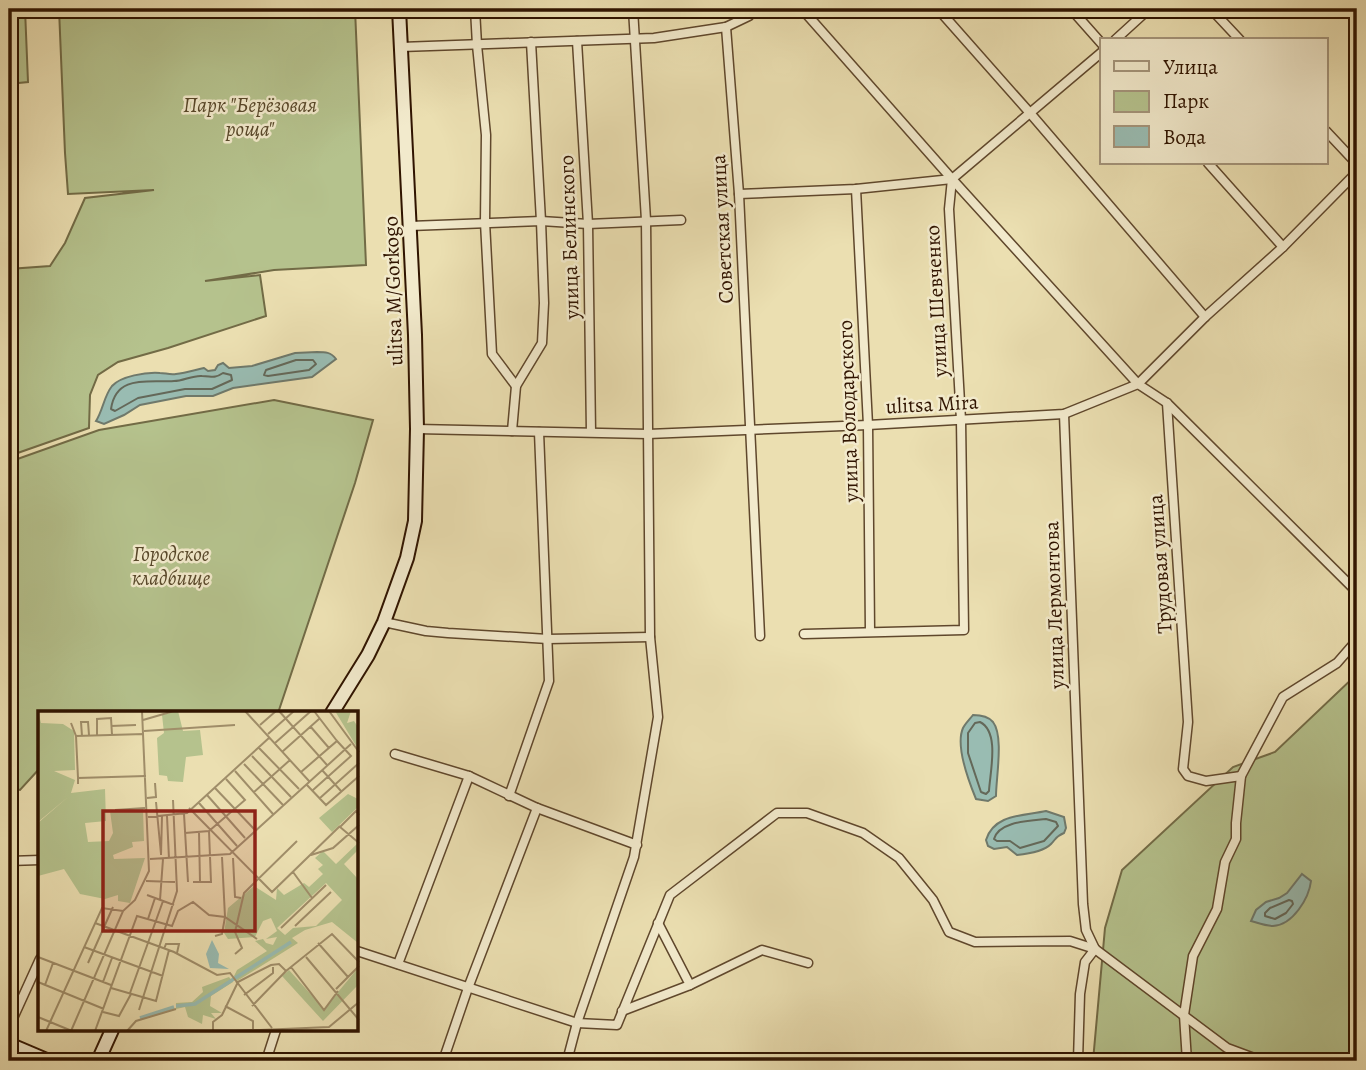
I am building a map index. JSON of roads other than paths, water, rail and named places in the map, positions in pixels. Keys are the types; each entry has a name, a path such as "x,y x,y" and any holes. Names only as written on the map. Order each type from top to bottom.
{"main road":[{"name":"ulitsa M/Gorkogo","path":"333,711 368,655 384,622 403,571 415,521 415,335 399,9"},
{"path":"98,1061 111,1032"},
{"path":"9,1044 48,1061"}],"street":[{"path":"475,9 486,135 485,222 492,354 516,386"},
{"path":"567,1061 577,1023 637,845 658,717 650,637 646,220 633,9"},
{"path":"401,47 654,38 726,27 749,16 752,9"},
{"path":"802,9 1138,384 1167,403 1357,592"},
{"path":"938,9 1205,317"},
{"path":"1071,9 1100,42"},
{"path":"1117,38 1149,9"},
{"path":"1210,9 1238,38"},
{"name":"Советская улица","path":"726,27 739,194 760,636"},
{"name":"улица Белинского","path":"577,41 588,224 591,432"},
{"path":"512,431 516,386 542,343 544,303 531,42"},
{"path":"739,194 856,189 952,179 1100,54"},
{"path":"1328,133 1357,164"},
{"path":"1209,164 1283,247"},
{"name":"ulitsa Mira","path":"417,429 648,434 1065,414 1138,384 1205,317 1283,247 1357,172"},
{"name":"улица Шевченко","path":"870,631 964,630 961,420 949,209 952,179"},
{"name":"улица Володарского","path":"856,189 868,425 870,631"},
{"path":"410,226 485,222 588,224 681,220"},
{"name":"Трудовая улица","path":"1167,403 1188,722 1183,769 1188,776 1206,781 1241,776"},
{"name":"улица Лермонтова","path":"1065,414 1083,904 1086,930 1095,949"},
{"path":"509,796 549,681 539,432"},
{"path":"384,622 448,633 548,639 650,637"},
{"path":"804,634 870,631"},
{"path":"1187,1061 1184,1015 1193,956 1217,909 1225,862 1236,839 1241,776 1283,697 1337,663 1357,640"},
{"path":"395,754 469,776 537,808 637,845"},
{"path":"398,964 469,776"},
{"path":"443,1061 537,808"},
{"path":"359,952 577,1023 617,1025 670,895 777,813 807,814 863,833 899,858 933,900 949,932 975,942 1070,941 1095,949 1227,1048 1262,1061"},
{"path":"9,861 38,860"},
{"path":"658,923 690,985"},
{"path":"1078,1061 1080,994 1085,962 1095,949"},
{"path":"622,1011 690,985 762,950 808,964"},
{"path":"9,1027 38,963"},
{"path":"266,1061 275,1032"}],"water":[{"path":"325,352 336,359 312,377 233,388 213,396 186,396 140,405 104,424 96,421 112,386 127,377 148,373 176,374 204,368 208,371 215,370 223,363 229,368 252,366 295,353"},
{"path":"973,715 991,720 998,737 996,796 988,801 976,799 962,754 963,728"},
{"path":"1046,811 1064,817 1066,828 1048,847 1017,855 1007,847 994,849 988,846 986,840 990,831 1002,821"},
{"path":"1302,874 1311,881 1310,888 1293,916 1273,926 1251,921 1256,910 1266,902 1287,893"}],"park label":[{"name":"Парк \"Берёзовая роща\"","path":"250,117"},
{"name":"Городское кладбище","path":"171,566"}]}
